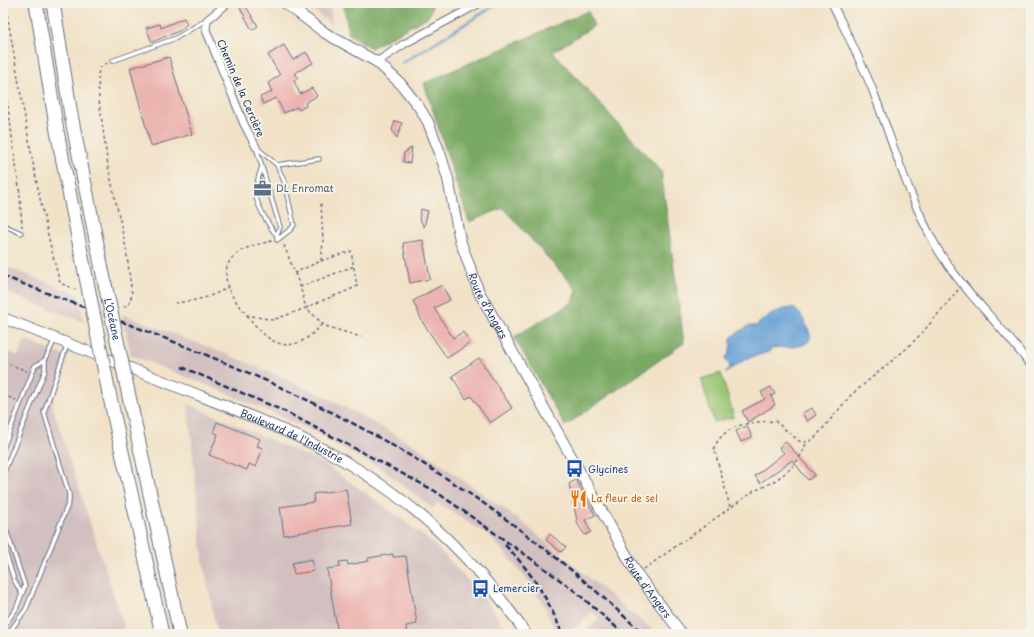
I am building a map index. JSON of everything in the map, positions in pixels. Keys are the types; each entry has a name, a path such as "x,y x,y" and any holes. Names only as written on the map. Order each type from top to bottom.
{"highway":[{"name":"L’Océane","path":"36,3 58,138 110,393 162,634"},
{"name":"L’Océane","path":"53,3 71,115 105,284 180,634"}],"street":[{"path":"207,20 228,3"},
{"name":"Route d'Angers","path":"285,3 325,33 376,62 400,83 428,122 448,179 462,246 479,292 637,574 682,634"},
{"path":"376,62 404,44 480,3"},
{"path":"832,3 872,90 917,206 937,248 962,285 1016,344 1031,366"},
{"name":"Chemin de la Cerclère","path":"207,20 206,30 244,124 256,148"},
{"name":"Boulevard de l'Industrie","path":"3,318 285,431 320,448 369,476 408,504 451,542 498,596 526,634"}],"lane":[{"path":"112,62 176,38 207,20"},
{"path":"256,148 280,227 278,238"},
{"name":"Chemin de la Cerclère","path":"256,148 277,165 284,181 294,224 292,229 278,238"},
{"path":"277,165 319,159"},
{"path":"262,168 256,186 256,196 271,229 278,238"},
{"path":"3,225 21,233"},
{"path":"3,474 45,371 45,360 55,338"},
{"path":"8,634 26,609 69,502 69,494 44,412 68,343"},
{"path":"3,448 36,366 45,360"},
{"path":"3,521 25,586 16,609 3,628"},
{"path":"3,545 14,580 22,594"},
{"path":"25,586 34,590"}],"path":[{"path":"3,70 20,195 22,224 21,233"},
{"path":"321,203 323,242 321,261"},
{"path":"322,324 303,341 292,346 277,343 256,327 228,287 227,272 230,259 239,251 256,244 278,238 300,287 306,308 322,324 361,337"},
{"path":"247,315 273,320 306,308 320,300 339,295 357,286 351,251 321,261 294,273"},
{"path":"300,287 354,266"},
{"path":"730,507 714,448 716,443 730,428 750,423 776,421 799,441 806,442 814,439 852,395 923,332 962,285"},
{"path":"174,303 196,301 219,293 228,287"},
{"path":"3,362 27,371"},
{"path":"3,394 16,400"},
{"path":"637,574 730,507 754,491 769,485 789,470 803,454 806,442"}],"shaded area":[{"path":"305,3 329,3 333,26"},
{"path":"3,266 78,294 84,322 3,291"},
{"path":"122,314 249,363 330,399 416,446 518,519 657,634 583,634 599,618 591,612 571,632 571,634 557,634 544,605 526,578 491,537 438,503 433,508 379,467 308,429 227,393 131,355"},
{"path":"25,340 67,357 52,405 124,627 116,634 3,634 3,350 18,356"},
{"path":"188,404 319,461 383,505 431,542 451,562 487,602 509,634 217,634 203,560"}],"green space":[{"path":"343,3 433,3 429,16 371,48 349,34"},
{"path":"588,11 594,26 553,52 661,171 684,343 565,426 514,337 573,302 577,290 503,208 469,222 424,83"},
{"path":"721,373 734,417 714,422 701,379"}],"water":[{"path":"788,308 793,308 801,315 810,334 810,340 806,344 792,347 771,348 769,352 746,359 725,373 730,366 725,359 730,352 731,338 733,336 748,326 756,326 773,314"}],"building":[{"path":"245,5 258,26 252,30 240,8"},
{"path":"184,18 187,24 179,31 152,42 146,28 160,24 161,28"},
{"path":"284,45 293,60 306,52 313,63 295,73 298,78 294,81 300,94 312,88 317,96 305,103 306,106 299,110 297,107 284,113 276,98 263,104 260,97 272,92 268,83 280,75 268,55"},
{"path":"169,57 192,134 151,146 130,68"},
{"path":"395,121 402,123 397,138 392,130"},
{"path":"412,147 410,163 403,162 404,153"},
{"path":"421,209 428,211 424,227 419,218"},
{"path":"423,240 430,279 410,283 403,243"},
{"path":"442,285 450,300 434,308 453,338 463,332 470,343 447,358 423,323 413,301"},
{"path":"479,358 512,408 490,423 471,396 466,399 452,376"},
{"path":"771,387 775,394 771,396 775,405 748,422 742,411 765,399 761,392"},
{"path":"812,408 816,415 807,421 802,413"},
{"path":"217,422 260,439 257,446 263,448 256,467 249,464 247,470 209,455 218,434 213,432"},
{"path":"747,426 752,437 741,442 736,431"},
{"path":"786,442 815,475 808,480 792,460 760,483 755,476 784,453 779,447"},
{"path":"576,480 595,515 585,520 591,532 585,535 578,525 569,484"},
{"path":"346,489 352,524 284,535 280,507 314,502 313,494"},
{"path":"550,534 566,547 561,552 546,540"},
{"path":"393,554 393,557 406,556 417,624 406,626 407,633 400,634 338,634 327,569 340,567 339,562 347,561 348,565 369,561 368,558"},
{"path":"312,559 314,571 294,574 292,563"}],"waterway":[{"path":"402,63 499,3"}],"railway":[{"path":"3,276 168,339 249,373 289,391 372,434 414,458 494,511 571,570 608,601 643,634"},
{"path":"182,367 286,412 435,491 576,592 624,634"},
{"path":"505,545 531,575 552,610 562,634"}],"place":[{"name":"DL Enromat","path":"263,188"},
{"name":"Glycines","path":"575,469"},
{"name":"La fleur de sel","path":"578,498"},
{"name":"Lemercier","path":"480,588"}]}
